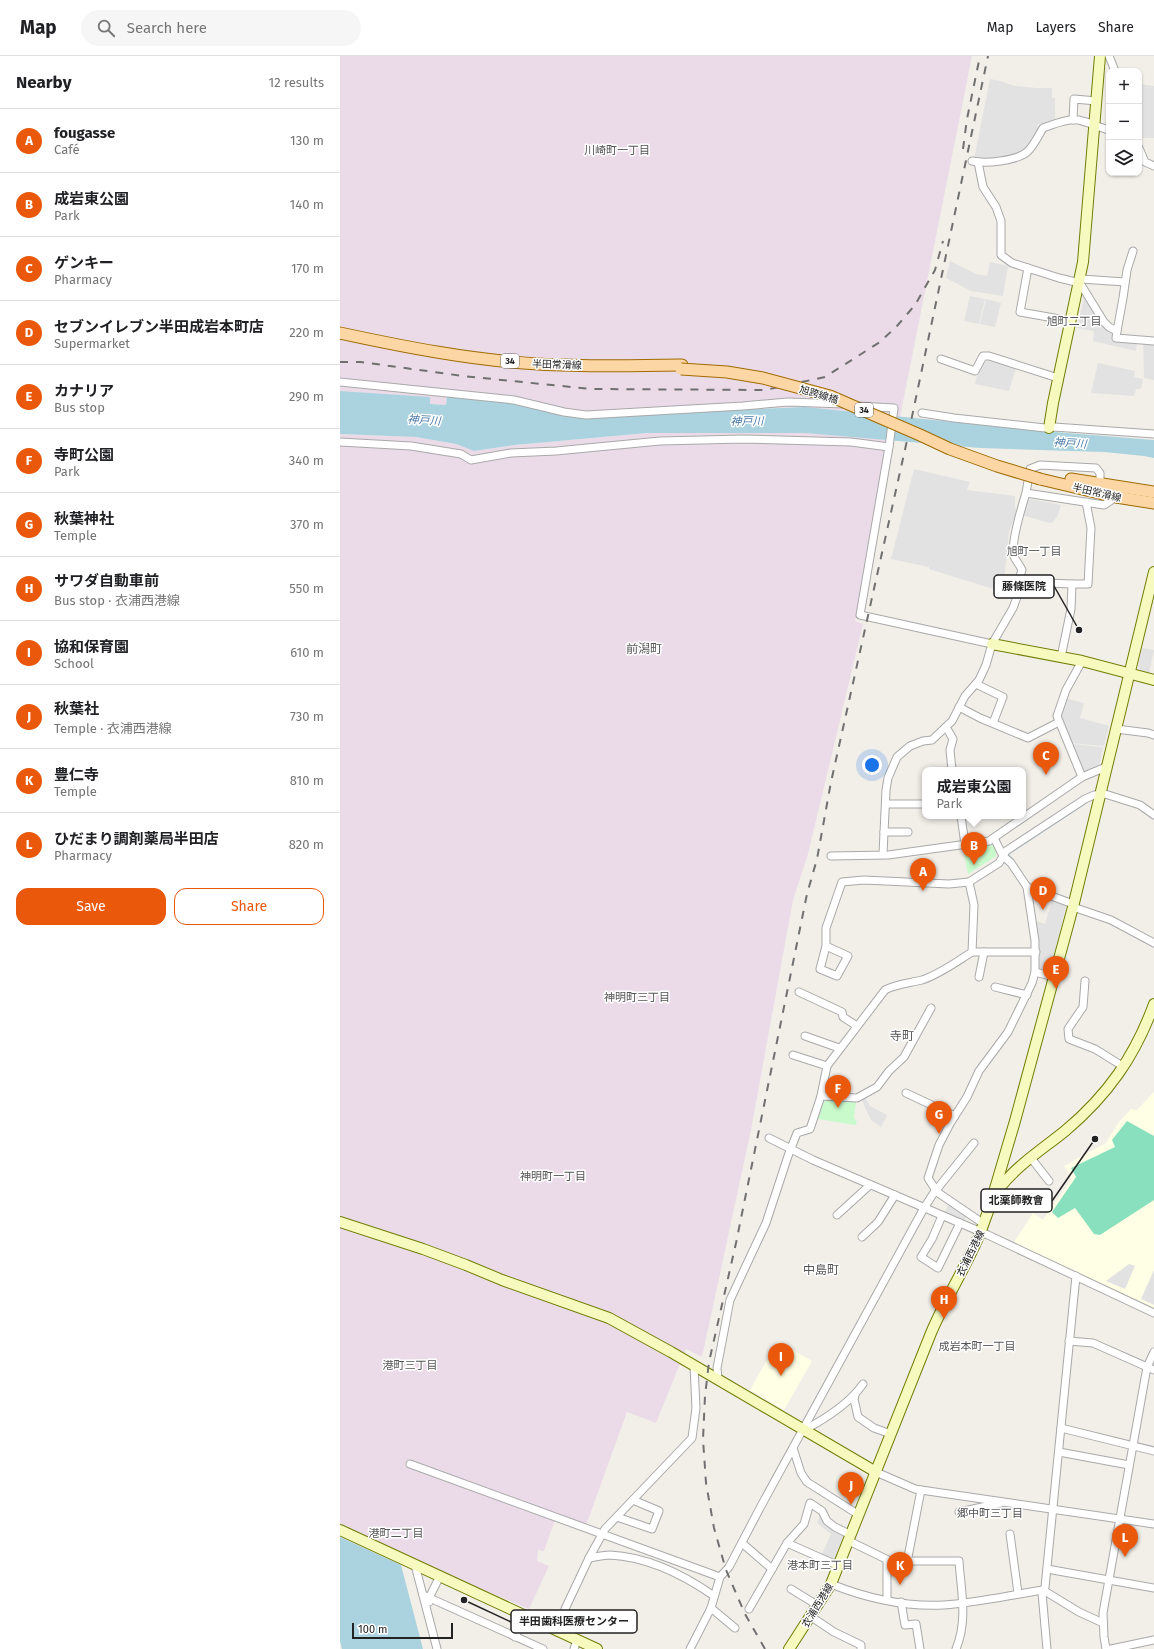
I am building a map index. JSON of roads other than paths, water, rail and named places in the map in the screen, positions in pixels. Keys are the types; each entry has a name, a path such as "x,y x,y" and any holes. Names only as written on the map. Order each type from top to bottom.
{"main road":[{"name":"34","path":"340,328 442,353"},
{"name":"半田常滑線","path":"340,333 405,347 442,353 538,364 681,367"},
{"name":"半田常滑線","path":"340,338 404,352 472,363 510,367 557,369 681,367"},
{"name":"旭跨線橋","path":"681,367 763,378 830,396 920,434 950,449 997,466 1040,477"},
{"name":"半田常滑線","path":"1040,477 1154,492"},
{"name":"半田常滑線","path":"1040,477 1116,497 1154,503"}],"street":[{"path":"1050,428 1058,378 1083,262 1100,56"},
{"path":"1109,56 1114,68"},
{"path":"1073,120 1074,99 1096,101"},
{"path":"1106,129 1081,120 1073,120 1043,128 1034,144 1021,156 997,161 975,162 982,187 996,207 1001,221 1000,255 1012,263 1080,281 1125,282"},
{"path":"1142,155 1145,162 1154,166"},
{"path":"1133,251 1127,270 1116,338 1154,341"},
{"path":"1028,268 1020,312 1071,321"},
{"path":"1080,281 1104,322 1109,327 1117,331"},
{"path":"940,359 975,371 983,356 989,356 1058,378"},
{"path":"340,382 514,400 564,412 586,415 803,402 894,408 860,615 992,644 1061,657 1154,680"},
{"path":"922,413 954,418 1050,428 1154,434"},
{"path":"340,442 411,446 461,454 471,460 511,453 556,451 660,441 759,439 851,442 888,447"},
{"path":"883,854 886,790 888,778 897,757 910,746 923,741 932,740 952,720 965,696 976,684 986,665 992,644 1006,621 1017,597 1018,582 1022,570 1014,556 1014,547 1016,531 1026,493 1030,469 1040,465 1096,468 1100,473 1100,484"},
{"path":"1026,493 1104,504 1116,497"},
{"path":"1045,583 1088,584 1091,528 1086,502"},
{"path":"992,1200 1073,906 1154,574"},
{"path":"1061,657 1071,609 1072,584"},
{"path":"1082,662 1060,704 1057,716 1082,777"},
{"path":"976,684 1003,697 992,723"},
{"path":"959,707 980,718 1028,738 1059,722"},
{"path":"946,727 953,738 950,750 952,767"},
{"path":"1116,729 1154,735"},
{"path":"1026,816 1082,777 1106,767"},
{"path":"826,946 848,956 837,976 820,968 826,946 826,928 842,882 864,880 949,884 969,882 999,862 1006,851 1085,799 1100,794 1105,794 1140,805 1154,815"},
{"path":"886,804 922,804"},
{"path":"961,819 965,844"},
{"path":"831,856 883,854 982,843 994,838 1021,819"},
{"path":"884,832 908,832"},
{"path":"994,838 1003,856 1011,863 1027,887 1036,952 1035,972 1032,983 1008,1032 979,1071 967,1097 939,1145 928,1178 936,1191 982,1228 1076,1276 1154,1313"},
{"path":"969,882 974,905 972,952"},
{"path":"1027,887 1111,920 1154,943"},
{"path":"718,1379 717,1368 730,1300 766,1223 797,1133 810,1129 821,1096 827,1066 839,1048 885,990 891,987 922,980 935,975 972,952 1036,952"},
{"path":"979,976 984,952"},
{"path":"1035,972 1054,977"},
{"path":"1084,981 1083,1007 1068,1029 1070,1040 1095,1049 1124,1067"},
{"path":"994,987 1026,995"},
{"path":"799,992 842,1012 843,1017 857,1026"},
{"path":"821,1096 857,1098 877,1087 889,1071 904,1057 931,1008"},
{"name":"衣浦西港線","path":"789,1649 831,1584 941,1311 982,1228 992,1200 1011,1175 1095,1104 1124,1067 1136,1047 1153,1008"},
{"path":"805,1036 839,1048"},
{"path":"793,1055 827,1066"},
{"path":"906,1094 955,1116"},
{"path":"769,1138 790,1150 942,1216 960,1223 982,1228"},
{"path":"690,1649 711,1608 720,1577 730,1568 793,1448 924,1208 974,1143"},
{"path":"1031,1158 1049,1181"},
{"path":"1001,1169 1002,1174 1006,1176 1011,1175"},
{"path":"837,1215 870,1185"},
{"path":"862,1238 878,1222 894,1195"},
{"path":"942,1216 932,1239 921,1257 938,1268 960,1223"},
{"path":"340,1222 430,1252 502,1280 609,1318 718,1379 876,1472 915,1489 1154,1524"},
{"path":"1047,1649 1042,1596 1045,1587 1047,1569 1076,1276"},
{"path":"1069,1341 1093,1343 1151,1368"},
{"path":"1106,1649 1103,1613 1108,1580 1132,1445 1154,1352"},
{"path":"559,1631 565,1609 589,1558 602,1535 617,1517 692,1438 696,1408 694,1366"},
{"path":"804,1430 818,1422 855,1395 863,1384"},
{"path":"855,1395 854,1399 858,1417 874,1428 891,1434"},
{"path":"1061,1428 1154,1451"},
{"path":"793,1448 801,1473 806,1482 859,1515"},
{"path":"1059,1452 1129,1465"},
{"path":"410,1464 720,1577"},
{"path":"907,1562 921,1490"},
{"path":"617,1517 652,1529 659,1511 633,1500"},
{"path":"749,1609 787,1543 804,1524 810,1503 822,1511 827,1521 835,1527 850,1538 887,1560 907,1562 959,1561 964,1620 961,1636 956,1649"},
{"path":"959,1512 1005,1503"},
{"path":"340,1530 559,1631 576,1644 597,1649"},
{"path":"1010,1534 1018,1593"},
{"path":"742,1543 772,1569"},
{"path":"787,1543 838,1566"},
{"path":"589,1558 610,1555 636,1559 678,1573 714,1596"},
{"path":"887,1560 887,1600"},
{"path":"414,1565 426,1597 428,1614 437,1649"},
{"path":"1047,1569 1154,1588"},
{"path":"426,1597 440,1576"},
{"path":"831,1584 862,1596 926,1605 962,1603 1043,1590 1079,1612 1103,1623"},
{"path":"790,1590 817,1605"},
{"path":"426,1597 543,1649"},
{"path":"901,1602 905,1625 916,1624 920,1649"},
{"path":"711,1608 735,1628"},
{"path":"515,1637 525,1616"},
{"path":"810,1616 834,1632 861,1644 861,1649"},
{"path":"1111,1649 1154,1640"}],"water":[{"name":"神戸川","path":"340,391 430,397 430,404 446,405 447,395 513,403 575,416 805,407 1042,431 1154,440 1154,458 1104,452 980,448 805,433 647,433 515,445 474,451 456,444 416,437 340,434"},
{"path":"340,1537 401,1565 423,1649 342,1649 340,1641"}],"waterway":[{"path":"1012,859 1008,854 1087,802"}],"railway":[{"path":"963,149 967,119 980,56"},
{"path":"765,1649 745,1614 726,1570 714,1528 706,1483 703,1439 705,1396 709,1362 736,1243 807,894 817,859 831,782 906,445 988,56"},
{"path":"340,362 361,362 463,376 591,389 765,390 825,377 880,342 897,326 915,305 935,270 943,241"}],"place":[{"name":"藤條医院","path":"1079,630"},
{"name":"ゲンキー","path":"1046,775"},
{"name":"成岩東公園","path":"974,865"},
{"name":"fougasse","path":"923,891"},
{"name":"セブンイレブン半田成岩本町店","path":"1043,910"},
{"name":"カナリア","path":"1056,989"},
{"name":"寺町公園","path":"838,1108"},
{"name":"秋葉神社","path":"939,1134"},
{"name":"北薬師教會","path":"1095,1139"},
{"name":"サワダ自動車前","path":"944,1319"},
{"name":"協和保育園","path":"781,1376"},
{"name":"秋葉社","path":"851,1505"},
{"name":"ひだまり調剤薬局半田店","path":"1125,1557"},
{"name":"豊仁寺","path":"900,1585"},
{"name":"半田歯科医療センター","path":"464,1600"}],"district":[{"name":"川崎町一丁目","path":"617,150"},
{"name":"旭町二丁目","path":"1074,321"},
{"name":"旭町一丁目","path":"1034,551"},
{"name":"前潟町","path":"644,649"},
{"name":"神明町三丁目","path":"637,997"},
{"name":"寺町","path":"902,1036"},
{"name":"神明町一丁目","path":"553,1176"},
{"name":"中島町","path":"821,1270"},
{"name":"成岩本町一丁目","path":"977,1346"},
{"name":"港町三丁目","path":"410,1365"},
{"name":"郷中町三丁目","path":"990,1513"},
{"name":"港町二丁目","path":"396,1533"},
{"name":"港本町三丁目","path":"820,1565"}]}
